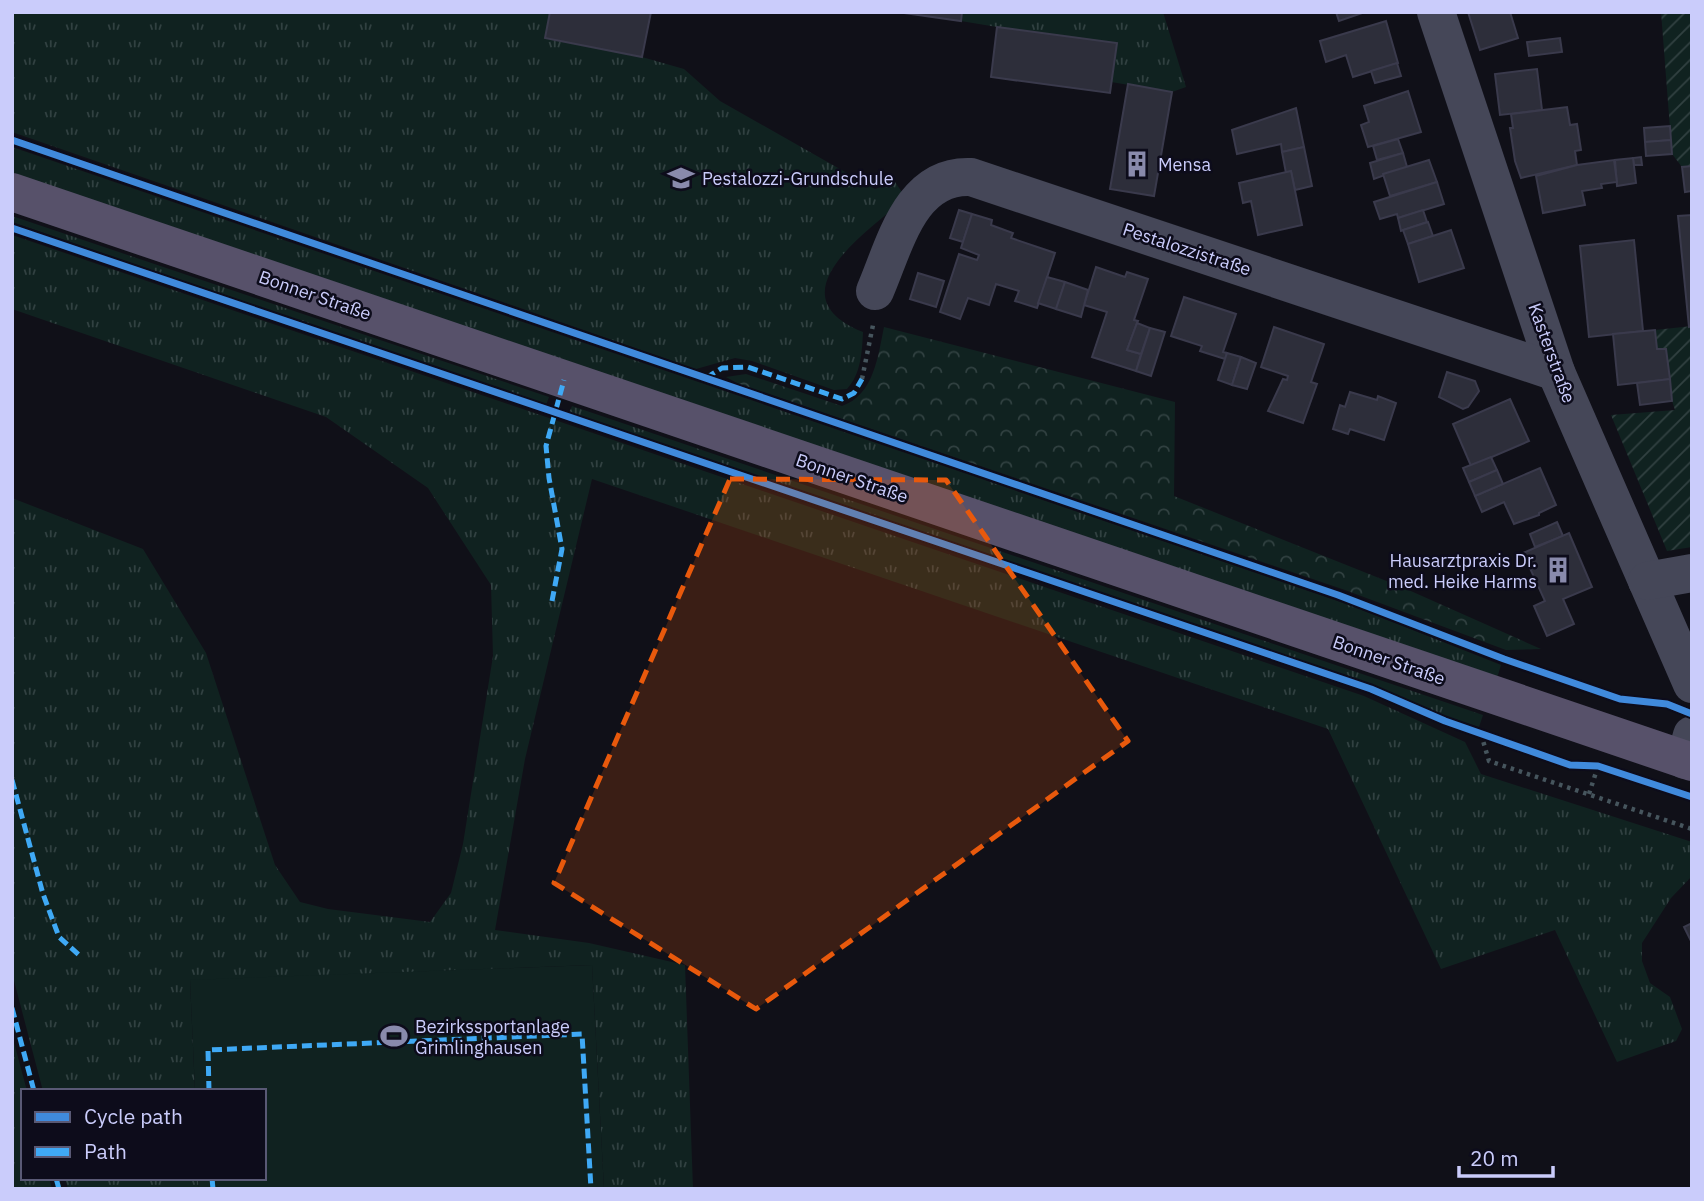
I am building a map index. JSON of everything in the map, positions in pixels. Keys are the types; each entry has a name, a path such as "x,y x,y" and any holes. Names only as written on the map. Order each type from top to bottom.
{"main road":[{"name":"Bonner Straße","path":"12,192 1690,753"}],"street":[{"name":"Kasterstraße","path":"1436,12 1556,372 1692,684"},
{"name":"Pestalozzistraße","path":"875,291 905,220 950,164 971,177 1556,372"},
{"path":"1647,581 1692,573"}],"path":[{"path":"862,379 873,330 875,291"},
{"path":"1481,734 1489,761 1692,829"}],"highlighted area":[{"path":"730,479 946,480 1128,741 756,1009 554,883"}],"green space":[{"path":"12,12 550,12 546,38 642,57 684,69 720,101 875,189 895,182 906,198 851,246 826,282 826,300 837,317 863,332 858,370 847,389 834,390 752,361 735,358 696,369 12,132"},
{"path":"962,12 1163,12 1186,87 1172,92 1111,82 997,27 961,21"},
{"path":"1661,12 1692,12 1692,166 1682,167 1672,154"},
{"path":"12,147 1352,606 1501,665 1497,678 41,184 12,172"},
{"path":"12,216 549,397 546,405 12,222"},
{"path":"12,235 1364,696 1465,742 1481,774 1692,842 1692,876 1671,898 1642,943 1642,961 1650,983 1670,997 1682,1029 1676,1041 1617,1062 1555,930 1441,969 1328,729 592,479 525,759 495,930 589,943 685,965 693,1189 604,1189 592,965 190,981 195,1089 42,1089 12,973 12,498 143,549 206,653 275,865 300,902 328,909 430,922 451,893 463,844 493,656 491,585 428,488 326,417 12,309"},
{"path":"1692,326 1692,547 1667,551 1611,415 1675,410 1666,349 1657,349 1655,330"},
{"path":"884,327 1175,402 1174,496 1404,588 1541,649 1506,650 1345,590 739,384 726,377 746,374 842,406 853,401 868,384 877,362"},
{"path":"572,406 1483,715 1479,727 1428,710 1376,688 569,412"},
{"name":"Bezirkssportanlage Grimlinghausen","path":"592,965 604,1189 199,1189 198,1180 266,1180 266,1089 195,1089 190,980"},
{"path":"12,1035 26,1089 21,1089 21,1180 50,1180 52,1189 12,1189"},
{"path":"66,1180 198,1180 199,1189 68,1189"}],"building":[{"path":"550,12 651,12 642,57 545,38"},
{"path":"897,12 962,12 961,21"},
{"path":"1336,12 1365,12 1339,21"},
{"path":"1468,12 1510,12 1518,38 1480,50"},
{"path":"1386,21 1398,63 1353,77 1346,55 1326,62 1320,41"},
{"path":"997,27 1117,43 1110,93 991,77"},
{"path":"1560,38 1562,52 1529,56 1527,42"},
{"path":"1397,63 1401,76 1375,83 1371,71"},
{"path":"1537,69 1542,110 1500,115 1495,74"},
{"name":"Mensa","path":"1128,84 1172,92 1154,196 1110,189"},
{"path":"1408,91 1421,132 1368,147 1361,125 1369,122 1364,106"},
{"path":"1567,107 1570,125 1577,124 1581,150 1575,151 1577,165 1521,178 1515,161 1510,128 1513,128 1511,114"},
{"path":"1296,108 1304,147 1282,152 1281,144 1237,154 1232,130"},
{"path":"1670,126 1671,140 1645,142 1644,128"},
{"path":"1398,139 1403,153 1377,160 1373,146"},
{"path":"1671,140 1672,154 1646,156 1645,142"},
{"path":"1304,147 1312,186 1295,190 1291,171 1286,173 1282,152"},
{"path":"1403,153 1407,167 1374,179 1370,163"},
{"path":"1641,157 1642,165 1634,165 1633,158"},
{"path":"1633,158 1636,183 1617,186 1615,160"},
{"path":"1429,160 1437,182 1390,196 1383,174"},
{"path":"1614,160 1617,182 1582,191 1585,205 1543,213 1536,176 1577,165"},
{"path":"1692,166 1692,191 1685,192 1682,167"},
{"path":"1291,171 1302,225 1258,235 1251,201 1243,203 1239,183"},
{"path":"1437,182 1444,204 1398,218 1397,214 1380,219 1374,202"},
{"path":"959,210 972,214 963,242 950,238"},
{"path":"1423,210 1427,222 1401,231 1398,218"},
{"path":"972,214 992,220 991,225 1013,233 1011,238 1055,253 1037,308 1015,301 1019,291 996,284 989,305 968,298 960,319 940,312 959,254 977,260 979,255 961,248"},
{"path":"1692,215 1692,326 1689,327 1678,216"},
{"path":"1428,222 1433,236 1408,244 1403,230"},
{"path":"1451,230 1464,268 1419,282 1408,244"},
{"path":"1634,240 1643,331 1589,337 1580,246"},
{"path":"1096,267 1125,277 1127,272 1148,279 1134,320 1138,321 1127,350 1141,354 1136,371 1092,357 1107,312 1084,305"},
{"path":"918,273 944,281 936,307 910,299"},
{"path":"1047,277 1065,282 1056,309 1038,303"},
{"path":"1065,282 1088,290 1081,317 1056,309"},
{"path":"1184,297 1236,314 1223,352 1227,353 1225,359 1200,351 1202,346 1171,336"},
{"path":"1137,323 1150,328 1141,354 1127,350"},
{"path":"1274,327 1324,344 1311,382 1317,384 1303,423 1268,411 1283,379 1287,380 1288,376 1261,367"},
{"path":"1150,328 1165,332 1151,376 1136,371"},
{"path":"1655,330 1657,349 1666,349 1670,379 1618,385 1613,334"},
{"path":"1227,353 1241,357 1232,385 1218,380"},
{"path":"1241,357 1256,363 1247,389 1232,385"},
{"path":"1447,372 1475,381 1479,391 1468,407 1463,409 1439,397"},
{"path":"1670,379 1672,401 1640,405 1637,383"},
{"path":"1350,392 1377,400 1378,396 1396,403 1384,440 1350,429 1348,434 1333,429 1340,405 1345,407"},
{"path":"1510,399 1529,441 1471,466 1453,424"},
{"path":"1491,457 1497,470 1469,482 1463,468"},
{"path":"1540,468 1556,505 1539,515 1514,524 1504,502 1482,512 1475,496"},
{"path":"1497,470 1503,484 1475,496 1469,482"},
{"path":"1557,522 1563,536 1535,547 1530,534"},
{"name":"Hausarztpraxis Dr. med. Heike Harms","path":"1569,533 1592,587 1563,599 1574,624 1547,636 1534,606 1545,601 1523,553"},
{"path":"1692,923 1692,943 1684,927"}],"marked path":[{"path":"706,378 722,368 748,367 842,399 854,393 862,379"},
{"path":"552,601 562,549 546,446 564,380"},
{"path":"12,780 43,894 59,937 79,955"},
{"path":"12,1008 33,1089"},
{"path":"209,1089 208,1050 582,1034 591,1189"},
{"path":"57,1180 59,1189"},
{"path":"212,1180 213,1189"}],"cycle path":[{"path":"12,140 1338,595 1504,659 1620,699 1667,704 1692,714"},
{"path":"12,228 1371,689 1445,721 1570,765 1598,766 1692,797"}],"place":[{"name":"Mensa","path":"1137,164"},
{"name":"Pestalozzi-Grundschule","path":"681,178"},
{"name":"Hausarztpraxis Dr. med. Heike Harms","path":"1558,570"},
{"name":"Bezirkssportanlage Grimlinghausen","path":"394,1036"}]}
